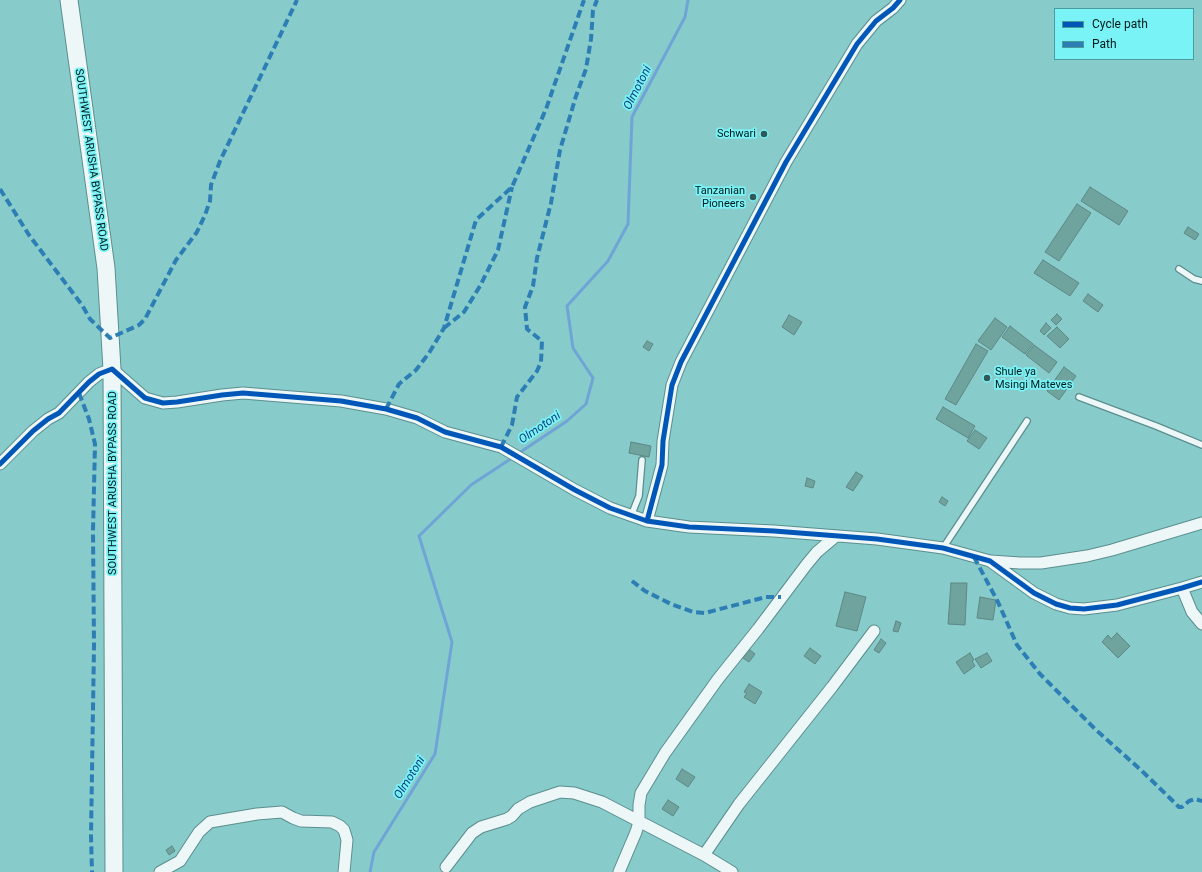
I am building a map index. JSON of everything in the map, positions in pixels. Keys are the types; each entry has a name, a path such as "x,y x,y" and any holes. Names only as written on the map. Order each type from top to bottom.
{"main road":[{"name":"SOUTHWEST ARUSHA BYPASS ROAD","path":"69,0 106,268 112,369 114,872"}],"street":[{"path":"647,521 662,465 663,441 672,385 681,362 786,162 857,44 876,21 893,8 900,0"},
{"path":"0,464 34,431 48,419 59,413 89,382 99,374 112,369 145,398 151,401 163,403 222,395 243,394 341,401 386,409 417,418 444,432 501,447 589,497 631,516 647,521 689,527 877,539 944,548 990,561 1020,563 1087,556 1118,549 1202,523"},
{"path":"619,872 639,822 641,793 665,753 718,679 807,564 817,552 836,536"},
{"path":"990,561 1034,593 1056,604 1070,608 1084,609 1118,605 1202,582"},
{"path":"1182,588 1192,612 1202,624"},
{"path":"704,855 739,804 832,687 874,631"},
{"path":"446,868 472,833 481,827 507,819 518,809 530,802 560,792 589,796 704,855 732,872"},
{"path":"160,872 180,861 200,832 210,822 227,818 275,812 282,812 301,821 327,821 340,826 346,834 347,840 344,872"}],"lane":[{"path":"1178,269 1194,279 1202,281"},
{"path":"1079,398 1156,426 1202,445"},
{"path":"944,548 1027,421"},
{"path":"631,516 639,496 642,460"}],"building":[{"path":"1090,187 1128,211 1119,225 1081,201"},
{"path":"1077,204 1091,213 1059,261 1045,252"},
{"path":"1188,227 1199,234 1195,240 1184,233"},
{"path":"1043,260 1079,283 1070,296 1034,273"},
{"path":"1088,294 1103,305 1098,312 1083,301"},
{"path":"1057,314 1062,319 1056,325 1051,320"},
{"path":"789,315 802,322 794,335 782,327"},
{"path":"995,318 1007,327 991,350 978,341"},
{"path":"1046,323 1051,328 1044,335 1040,331"},
{"path":"1010,326 1033,344 1025,354 1002,337"},
{"path":"1057,327 1069,339 1060,348 1047,336"},
{"path":"647,341 653,344 649,351 643,347"},
{"path":"976,344 988,351 956,405 945,399"},
{"path":"1034,345 1057,362 1049,373 1026,355"},
{"path":"1064,367 1076,376 1059,400 1047,391"},
{"path":"943,407 975,426 968,438 936,419"},
{"path":"975,430 987,438 979,449 967,441"},
{"path":"631,442 651,446 649,457 629,453"},
{"path":"856,472 863,476 853,491 846,487"},
{"path":"807,478 815,481 813,488 805,486"},
{"path":"942,497 948,501 945,506 939,502"},
{"path":"951,583 967,583 965,625 948,624"},
{"path":"845,592 866,597 857,631 836,626"},
{"path":"980,597 996,600 993,620 977,618"},
{"path":"896,621 901,623 898,632 893,631"},
{"path":"1117,633 1130,646 1118,658 1102,642 1108,635 1111,639"},
{"path":"881,639 886,643 879,653 874,650"},
{"path":"810,648 821,656 815,664 804,656"},
{"path":"749,649 755,654 749,662 743,658"},
{"path":"970,653 974,660 972,661 975,666 964,674 956,662"},
{"path":"987,653 992,661 981,668 975,659"},
{"path":"749,684 762,692 755,704 744,697 747,693 744,692"},
{"path":"682,769 695,777 688,787 676,779"},
{"path":"668,800 679,807 673,816 662,809"},
{"path":"172,846 175,851 169,855 166,850"}],"waterway":[{"name":"Olmotoni","path":"519,453 567,421 586,404 593,378 573,348 567,306 608,261 628,224 632,117 685,17 688,0"},
{"name":"Olmotoni","path":"370,872 374,852 435,754 452,642 419,536 471,485 512,458"}],"marked path":[{"path":"0,189 29,235 82,305 90,319 110,338 139,325 145,319 176,260 197,232 210,201 211,185 220,161 297,0"},
{"path":"386,409 399,384 416,370 429,353 444,328 476,220 512,187 546,109 584,0"},
{"path":"501,447 512,425 517,397 537,371 541,362 542,341 527,329 525,307 533,286 537,258 551,203 560,150 576,96 586,69 591,39 593,10 597,0"},
{"path":"444,328 464,312 480,286 498,250 512,187"},
{"path":"79,393 89,419 95,444 93,531 94,646 91,836 92,872"},
{"path":"974,557 998,602 1017,645 1040,674 1095,729 1142,771 1179,807 1182,807 1189,801 1195,799 1202,801"},
{"path":"632,581 645,591 671,604 693,612 705,613 766,597 781,597"}],"cycle path":[{"path":"647,521 662,465 663,441 672,385 681,362 786,162 857,44 876,21 893,8 900,0"},
{"path":"0,464 33,431 48,419 59,413 89,382 99,374 112,369 145,398 163,403 243,393 341,401 386,409 417,418 445,432 501,447 575,490 610,508 647,521 689,527 774,531 877,539 943,548 990,561 1034,593 1056,604 1070,608 1084,609 1117,605 1202,582"}],"place":[{"name":"Schwari","path":"764,134"},
{"name":"Tanzanian Pioneers","path":"753,197"},
{"name":"Shule ya Msingi Mateves","path":"987,378"}]}
